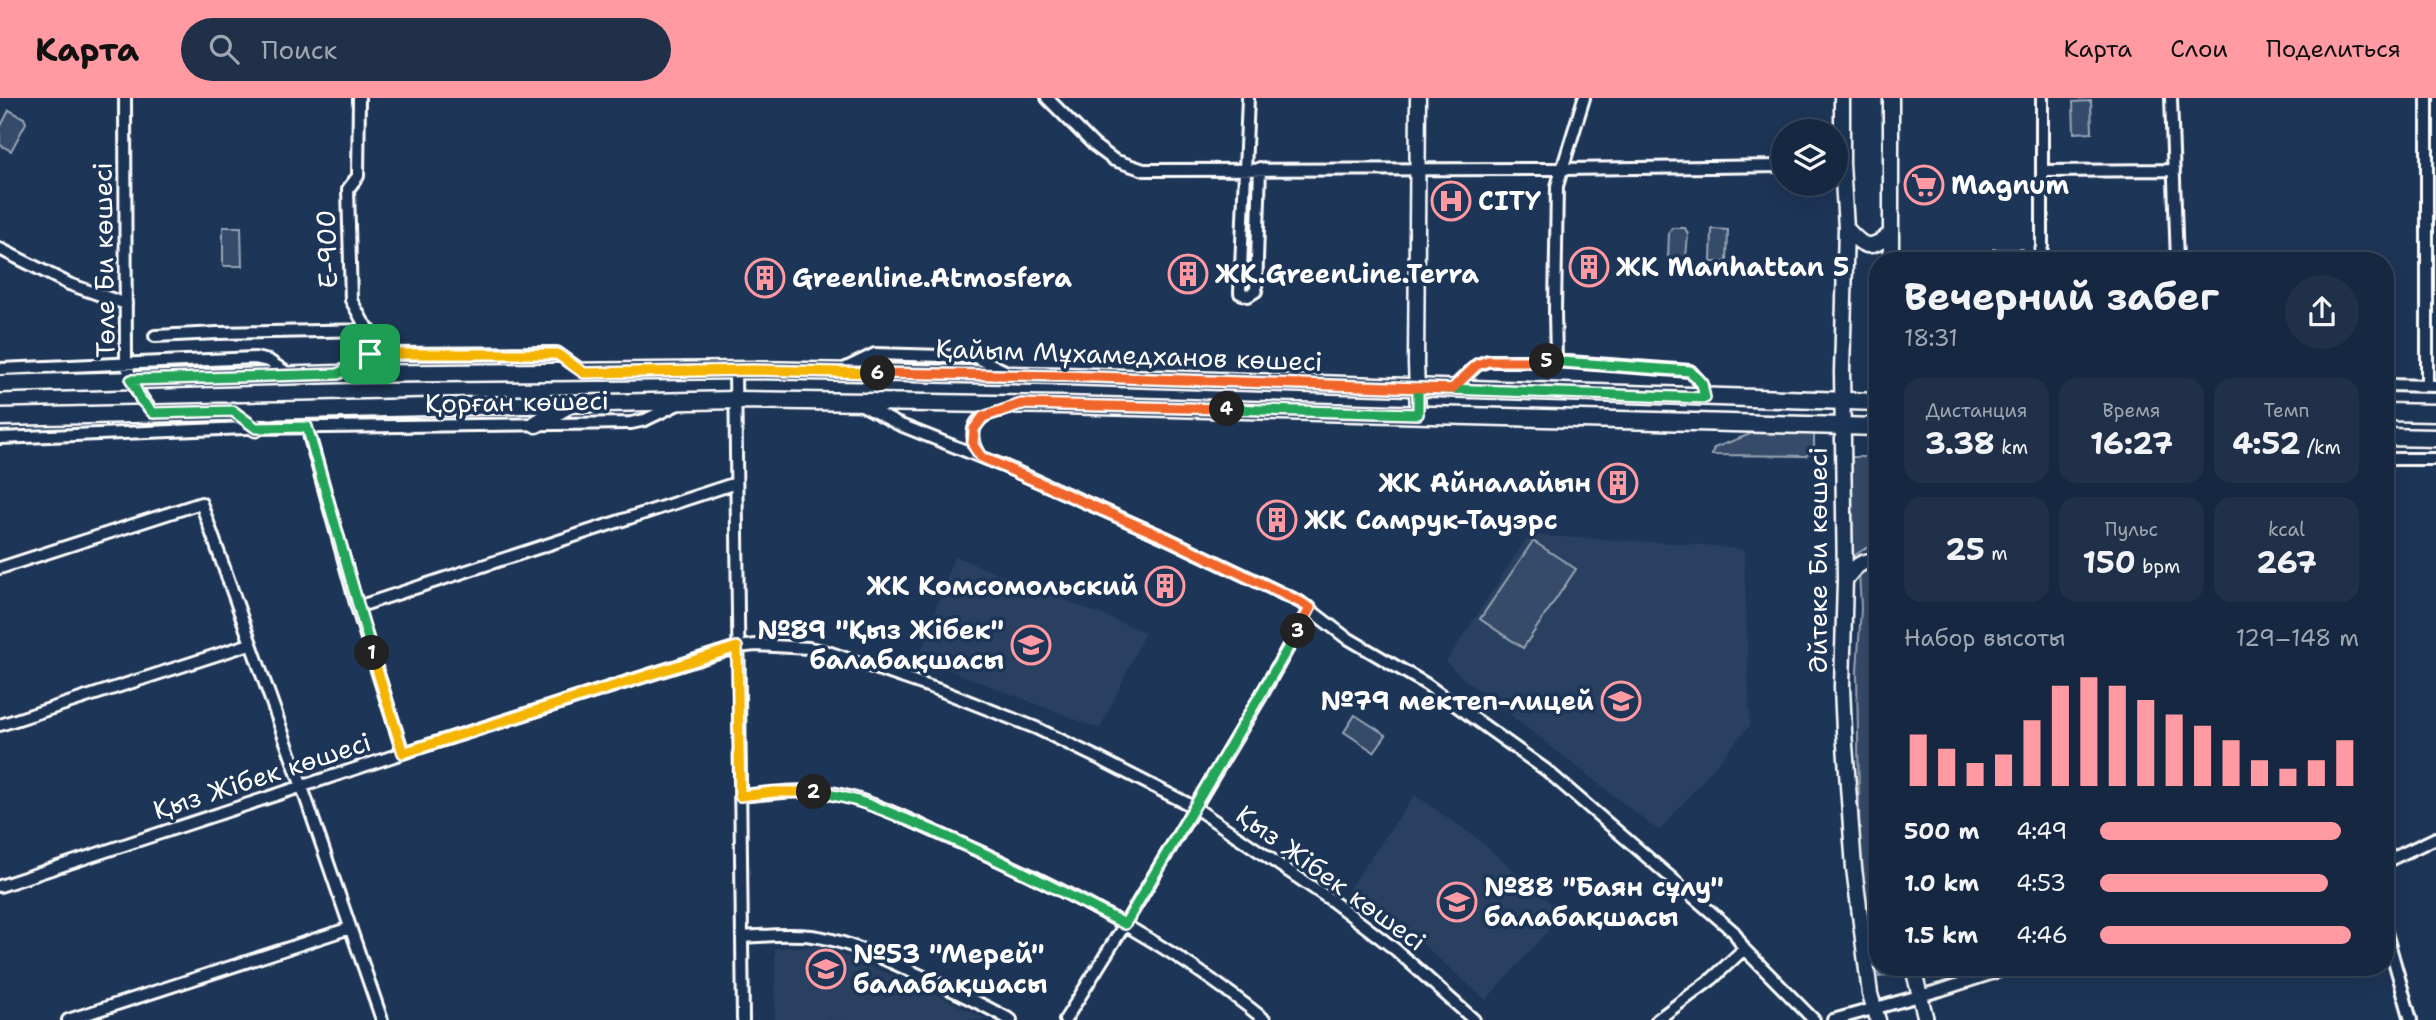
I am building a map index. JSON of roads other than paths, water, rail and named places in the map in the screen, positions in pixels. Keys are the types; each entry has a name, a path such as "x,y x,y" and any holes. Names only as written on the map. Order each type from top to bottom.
{"main road":[{"name":"Қайым Мұхамедханов көшесі","path":"0,384 338,374 735,371 1013,375 1869,402"},
{"name":"Қайым Мұхамедханов көшесі","path":"0,417 735,400 1021,404 1869,427"},
{"path":"536,424 572,403"},
{"path":"233,411 256,428"},
{"path":"2394,412 2436,412"},
{"path":"2394,437 2436,438"}],"street":[{"name":"Төле Би көшесі","path":"125,98 126,364 141,400 153,413"},
{"name":"E-900","path":"359,98 358,176 348,190 351,300 370,330"},
{"path":"1047,98 1094,145 1114,160 1144,170 1771,166"},
{"path":"1248,98 1240,293 1248,296 1256,291 1266,168"},
{"path":"1418,98 1418,414"},
{"path":"1556,361 1558,186 1584,98"},
{"name":"Әйтеке Би көшесі","path":"1841,119 1842,98"},
{"path":"1891,98 1891,252"},
{"path":"2041,252 2042,98"},
{"path":"2171,98 2177,252"},
{"path":"2394,385 2432,386 2427,98"},
{"path":"2042,171 2174,170"},
{"name":"Әйтеке Би көшесі","path":"1842,196 1846,228 1842,402 1845,580 1842,687 1854,868 1870,994 1877,1014"},
{"path":"1846,228 1857,241 1870,246 1879,244 1890,234"},
{"path":"0,249 69,284 126,304"},
{"path":"155,336 370,330 370,354"},
{"path":"338,374 370,354 557,354 584,373"},
{"path":"0,369 255,358 269,361 290,375"},
{"path":"1452,389 1477,365 1488,361 1556,361 1690,371 1702,384 1705,398"},
{"path":"735,371 743,1020"},
{"name":"Қорған көшесі","path":"0,438 256,428 631,423 645,420 684,401"},
{"path":"855,402 898,424 981,457 1166,538 1310,608 1344,636 1426,684 1546,771 1734,932 1744,949 1814,1020"},
{"path":"981,457 973,445 974,429 983,417 1021,404"},
{"path":"307,427 357,607 403,753"},
{"path":"2394,458 2436,459"},
{"path":"357,607 736,483"},
{"path":"0,568 201,503 382,1020"},
{"path":"1845,580 1859,564 1869,561"},
{"path":"1065,1020 1260,698 1310,608"},
{"path":"0,725 250,644"},
{"name":"Қыз Жібек көшесі","path":"0,886 403,753 737,647 756,645 808,648 916,682 1035,728 1194,807 1342,909 1396,950 1474,1020"},
{"path":"740,796 810,792 843,795 881,808 1004,862 1125,924 1265,1020"},
{"path":"2394,858 2436,838"},
{"path":"68,1020 350,928"},
{"path":"741,937 790,934 815,936 842,943 966,996 1011,1020"},
{"path":"1657,1020 1713,978 1744,949"},
{"path":"2394,959 2412,1020"},
{"path":"1915,976 1926,1020"},
{"path":"1833,1020 1877,1014 1919,996 1984,976"}],"place":[{"name":"Magnum","path":"1924,185"},
{"name":"CITY","path":"1451,201"},
{"name":"ЖК Manhattan 5","path":"1589,267"},
{"name":"ЖК.GreenLine.Terra","path":"1188,274"},
{"name":"Greenline.Atmosfera","path":"765,278"},
{"name":"ЖК Айналайын","path":"1618,483"},
{"name":"ЖК Самрук-Тауэрс","path":"1277,520"},
{"name":"ЖК Комсомольский","path":"1165,586"},
{"name":"№89 \"Қыз Жібек\" балабақшасы","path":"1031,645"},
{"name":"№79 мектеп-лицей","path":"1621,701"},
{"name":"№88 \"Баян сұлу\" балабақшасы","path":"1457,902"},
{"name":"№53 \"Мерей\" балабақшасы","path":"826,969"}]}
